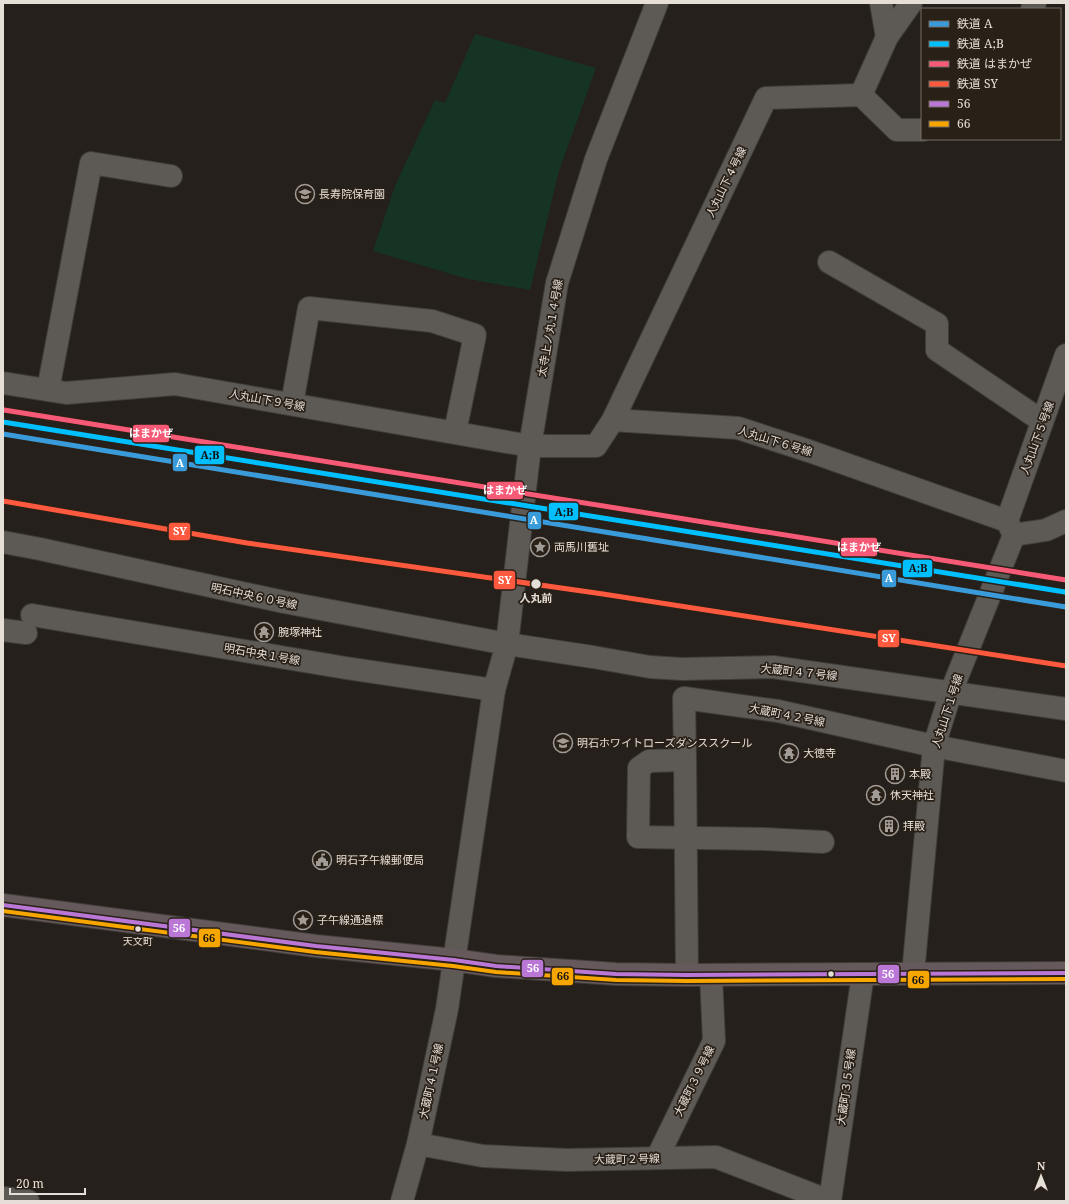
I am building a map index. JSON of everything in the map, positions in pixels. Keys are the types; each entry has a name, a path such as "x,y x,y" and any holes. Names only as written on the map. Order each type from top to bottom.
{"highway":[{"path":"3,905 316,946 454,960 496,966 616,974 687,976 1066,973"}],"street":[{"name":"太寺上ノ丸１４号線","path":"494,690 507,644 530,446 557,283 596,160 657,3"},
{"path":"881,3 888,37"},
{"path":"911,3 888,37 861,95 897,130 921,130"},
{"name":"人丸山下４号線","path":"613,420 766,98 861,95"},
{"path":"48,390 91,163 171,176"},
{"path":"829,262 937,324 937,350 1042,421"},
{"path":"292,404 309,308 432,321 475,335 455,432"},
{"name":"人丸山下５号線","path":"1011,528 1042,421 1066,355"},
{"name":"人丸山下９号線","path":"3,383 66,393 175,384 530,446"},
{"path":"530,446 596,446 613,420"},
{"name":"人丸山下６号線","path":"613,420 738,428 809,451 1011,528"},
{"path":"1011,528 1046,530 1066,521"},
{"name":"人丸山下１号線","path":"913,974 934,746 951,692 1011,528"},
{"name":"明石中央６０号線","path":"3,542 47,550 284,602 507,644"},
{"name":"明石中央１号線","path":"3,630 29,624 494,690"},
{"name":"大蔵町４７号線","path":"507,644 650,667 682,669 773,666 1066,709"},
{"name":"大蔵町４１号線","path":"402,1201 418,1144 447,1009 494,690"},
{"name":"大蔵町４２号線","path":"685,760 684,698 778,711 934,746 1066,771"},
{"path":"687,976 686,838 685,760 649,761 639,768 638,837 686,838 764,839 823,842"},
{"name":"大蔵町３５号線","path":"830,1201 862,974"},
{"name":"大蔵町３９号線","path":"657,1158 714,1041 711,975"},
{"name":"大蔵町２号線","path":"418,1144 483,1156 567,1160 716,1157 830,1201"},
{"path":"3,1198 28,1201"}],"green space":[{"path":"475,34 596,68 559,171 530,290 468,279 373,251 395,186 435,100 445,103"}],"rail line":[{"name":"はまかぜ","path":"4,410 1066,580"},
{"name":"A;B","path":"3,422 1065,592"},
{"name":"A","path":"3,434 1066,607"},
{"name":"SY","path":"3,501 247,543 603,594 1066,666"}],"transit line":[{"name":"56","path":"3,905 316,946 454,960 496,966 616,974 1066,973"},
{"name":"66","path":"3,911 315,952 453,966 496,972 616,980 1066,979"}],"place":[{"name":"長寿院保育園","path":"305,194"},
{"name":"両馬川舊址","path":"540,547"},
{"name":"人丸前","path":"536,584"},
{"name":"腕塚神社","path":"264,632"},
{"name":"明石ホワイトローズダンススクール","path":"563,743"},
{"name":"大徳寺","path":"789,753"},
{"name":"本殿","path":"895,774"},
{"name":"休天神社","path":"876,795"},
{"name":"拝殿","path":"889,826"},
{"name":"明石子午線郵便局","path":"322,860"},
{"name":"子午線通過標","path":"303,920"},
{"name":"天文町","path":"138,929"}]}
